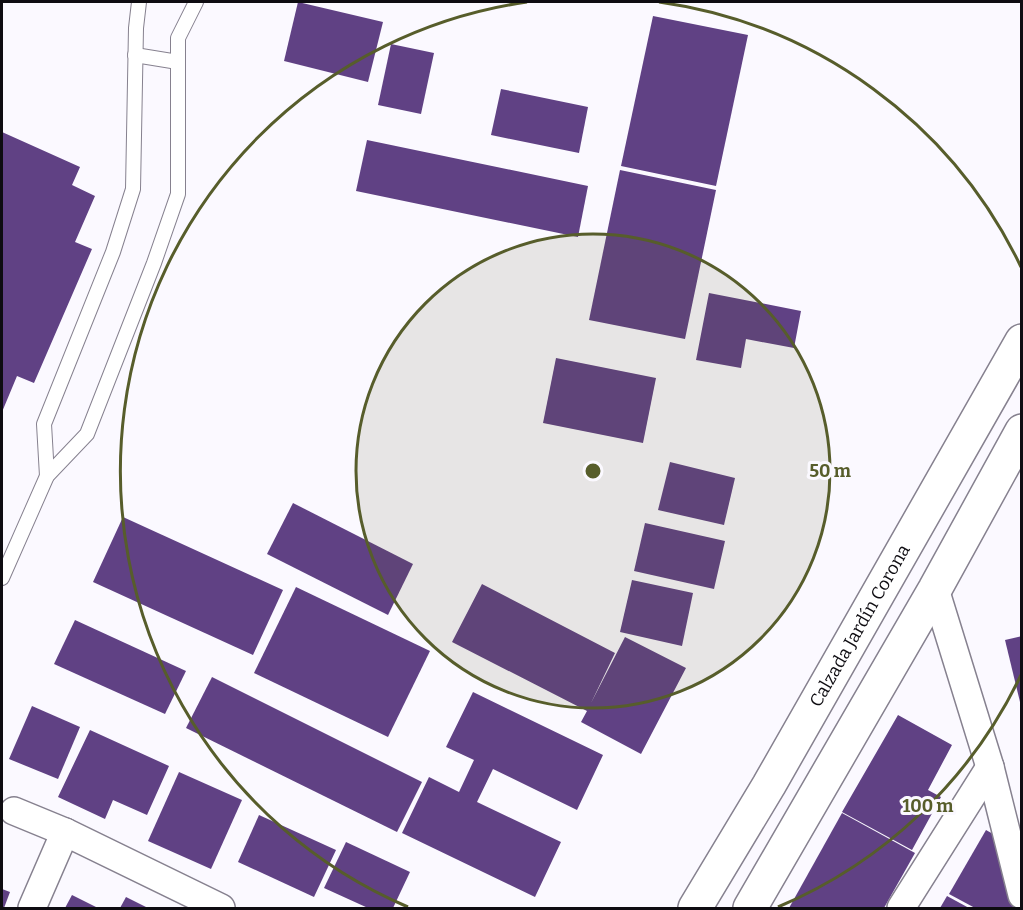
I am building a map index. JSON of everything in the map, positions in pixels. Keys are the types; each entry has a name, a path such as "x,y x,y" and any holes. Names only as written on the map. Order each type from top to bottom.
{"main road":[{"name":"Calzada Jardín Corona","path":"695,909 769,785 1022,341"},
{"path":"750,909 935,589 1022,431"},
{"path":"769,785 808,810"}],"street":[{"path":"935,589 990,767 1022,894"},
{"path":"901,909 990,767"},
{"path":"14,811 64,832 221,909"},
{"path":"32,909 64,832"}],"lane":[{"path":"47,476 44,424 113,252 133,189 135,55 139,2"},
{"path":"2,578 47,476 87,434 178,195 178,38 196,2"},
{"path":"135,55 178,62"}],"building":[{"path":"298,2 383,22 368,82 284,61"},
{"path":"653,16 748,35 716,186 621,166"},
{"path":"391,44 434,53 421,114 378,105"},
{"path":"501,89 588,107 579,153 491,135"},
{"path":"2,132 80,167 72,185 95,196 75,242 92,249 34,383 17,376 2,412"},
{"path":"367,140 588,186 578,237 356,191"},
{"path":"620,170 716,190 685,339 589,320"},
{"path":"709,293 801,311 794,348 746,339 741,368 696,360"},
{"path":"556,358 656,378 643,443 543,423"},
{"path":"670,462 735,478 724,525 658,510"},
{"path":"293,503 413,564 388,615 267,554"},
{"path":"123,517 283,590 253,655 93,582"},
{"path":"645,523 725,541 714,589 634,571"},
{"path":"632,580 693,593 682,646 620,632"},
{"path":"482,584 615,653 591,703 625,637 686,668 641,754 581,722 587,711 452,642"},
{"path":"296,587 430,651 388,737 254,673"},
{"path":"75,620 186,671 165,714 54,664"},
{"path":"1022,636 1022,705 1021,706 1005,640"},
{"path":"212,677 422,782 397,832 186,728"},
{"path":"473,692 603,755 577,810 493,769 477,802 561,842 535,897 402,833 429,777 459,792 474,760 446,747"},
{"path":"32,706 80,727 58,779 9,759"},
{"path":"898,715 952,745 928,790 941,797 912,850 842,812"},
{"path":"90,730 169,766 147,815 113,800 105,819 58,797"},
{"path":"179,772 242,800 211,869 148,841"},
{"path":"842,813 915,853 884,908 789,908"},
{"path":"259,815 336,850 314,897 238,862"},
{"path":"986,830 1002,839 1014,908 975,908 949,894"},
{"path":"346,842 410,872 393,908 368,908 324,888"},
{"path":"2,889 10,892 4,908 2,908"},
{"path":"72,895 98,908 65,908"},
{"path":"947,896 969,908 940,908"},
{"path":"126,897 148,908 120,908"}]}
